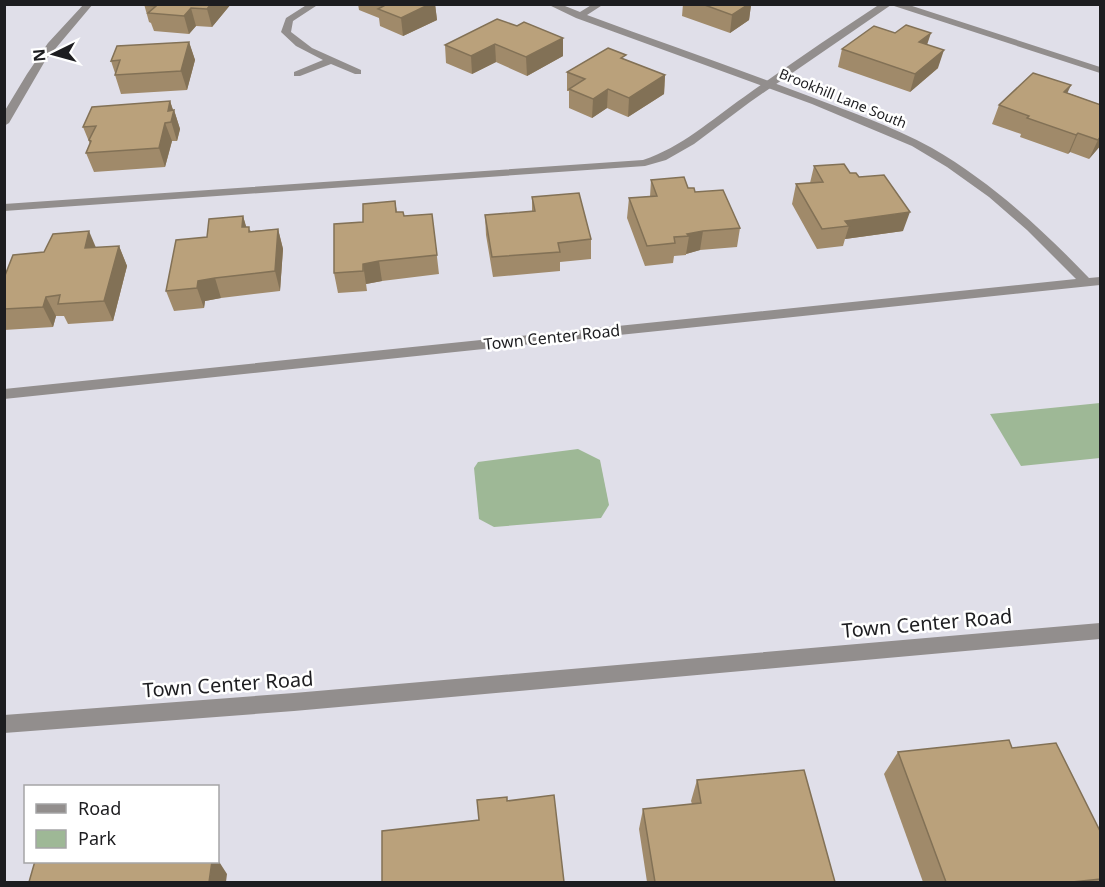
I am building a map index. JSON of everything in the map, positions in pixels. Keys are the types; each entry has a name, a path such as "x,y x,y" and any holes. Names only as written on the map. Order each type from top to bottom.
{"street":[{"path":"4,123 24,82 59,34 89,4"},
{"path":"315,4 290,20 286,32 290,38 301,45 358,72"},
{"name":"Brookhill Lane South","path":"551,4 770,84 874,125 927,150 1012,209 1052,245 1086,282"},
{"path":"579,15 600,4"},
{"path":"4,208 654,162 676,152 887,4"},
{"path":"895,4 1101,70"},
{"path":"297,75 333,60"},
{"name":"Town Center Road","path":"4,394 1101,281"},
{"name":"Town Center Road","path":"4,724 294,702 1101,631"}],"green space":[{"path":"1100,403 1100,458 1021,466 990,414"},
{"path":"578,449 600,460 609,505 601,518 494,527 479,519 474,468 478,462"}],"building":[{"path":"211,4 207,9 191,8 184,16 148,13 156,6 143,5"},
{"path":"387,4 430,4 401,18 378,9"},
{"path":"702,4 749,4 732,15"},
{"path":"497,19 517,26 524,22 563,38 526,57 495,44 471,56 445,45"},
{"path":"906,25 931,33 919,42 944,50 915,74 842,49 874,26 895,33"},
{"path":"189,42 181,71 115,75 120,60 111,61 117,46"},
{"path":"608,48 626,55 621,58 665,75 629,98 608,89 593,99 569,89 585,79 567,72"},
{"path":"1033,73 1071,85 1064,92 1101,105 1101,136 1098,140 1027,118 1029,116 999,105"},
{"path":"170,101 168,111 174,110 171,122 165,123 159,148 86,153 96,126 83,127 92,107"},
{"path":"844,164 850,173 856,173 859,177 884,175 910,212 845,221 849,226 822,229 796,184 823,182 814,166"},
{"path":"684,177 688,188 694,188 695,192 723,190 740,228 687,234 689,236 674,237 675,243 647,246 629,198 657,196 651,180"},
{"path":"579,193 591,239 558,243 560,252 492,257 485,215 535,211 532,197"},
{"path":"395,201 396,212 403,212 404,216 432,214 437,255 379,261 363,264 363,271 334,273 334,224 363,222 363,204"},
{"path":"243,216 242,227 249,227 249,232 278,229 275,271 198,281 197,288 166,291 176,240 207,237 209,219"},
{"path":"89,231 85,248 119,246 104,301 58,304 60,295 46,297 43,307 4,309 4,278 13,255 44,252 53,234"},
{"path":"1009,740 1012,748 1056,743 1101,833 1101,879 1072,882 946,882 898,752"},
{"path":"804,770 835,882 655,882 643,809 701,803 697,780"},
{"path":"554,795 564,882 382,882 382,831 479,820 477,800 507,797 507,801"},
{"path":"34,863 212,863 209,882 29,882"}]}
